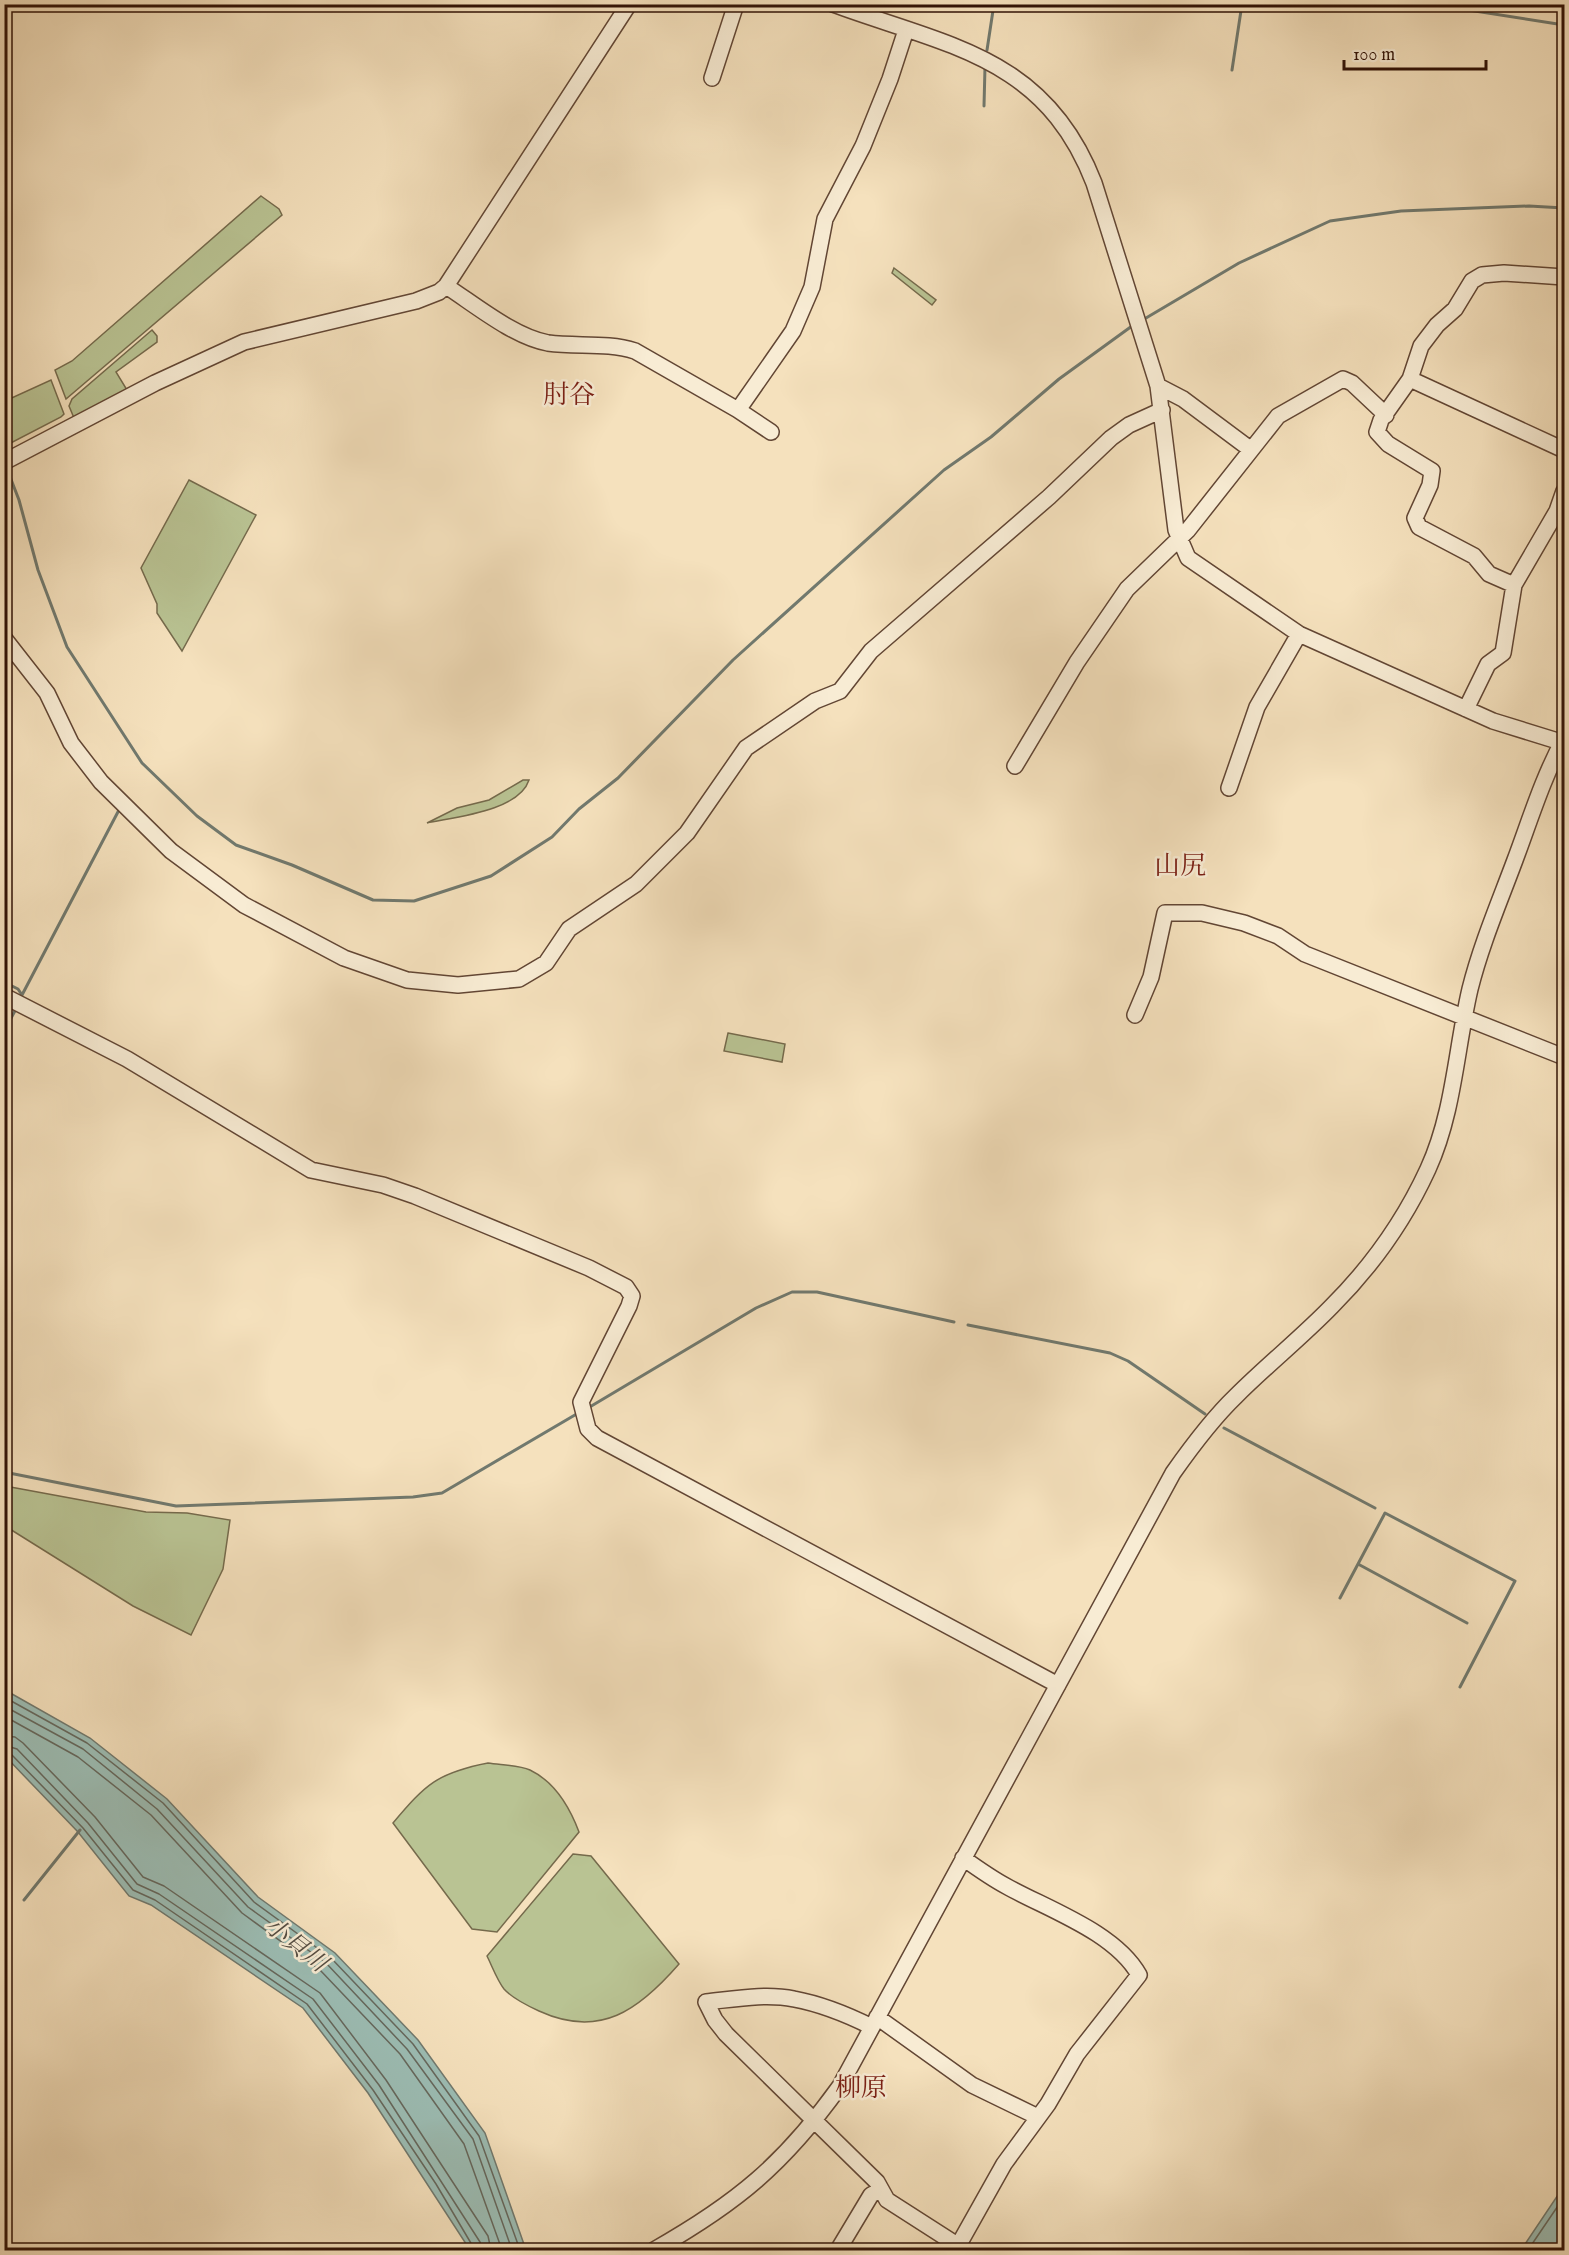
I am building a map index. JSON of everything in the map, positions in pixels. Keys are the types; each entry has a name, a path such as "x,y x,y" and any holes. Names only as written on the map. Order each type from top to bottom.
{"street":[{"path":"4,462 144,388 244,342 416,301 446,286 629,4"},
{"path":"712,78 736,4"},
{"path":"654,2250 702,2223 744,2193 779,2162 814,2122 840,2085 1158,1499 1188,1451 1236,1395 1332,1306 1365,1269 1391,1233 1428,1169 1441,1135 1452,1090 1464,1018 1480,955 1543,786 1564,742 1522,732 1299,634 1193,562 1184,553 1178,539 1158,386 1094,183 1085,160 1064,124 1030,88 997,64 906,30 856,8 833,4"},
{"path":"738,410 793,331 812,287 825,219 863,147 890,79 906,30"},
{"path":"1514,585 1489,574 1474,556 1447,544 1415,523 1432,471 1388,444 1378,435 1378,426 1410,380 1421,346 1437,325 1455,309 1472,281 1482,275 1504,273 1564,277"},
{"path":"446,286 528,336 548,343 618,346 636,351 738,410 771,432"},
{"path":"1016,766 1077,662 1127,589 1178,539 1282,412 1343,379 1352,383 1386,415"},
{"path":"1410,380 1564,450"},
{"path":"1158,386 1183,399 1250,449"},
{"path":"4,638 47,693 71,743 101,782 171,851 244,905 344,958 407,980 458,985 519,979 546,963 569,929 627,892 679,841 700,817 734,762 746,748 815,701 840,691 871,651 1049,497 1111,438 1129,425 1162,410"},
{"path":"1466,709 1488,664 1499,658 1505,648 1514,585 1554,518 1564,491"},
{"path":"1229,788 1257,707 1299,634"},
{"path":"1135,1015 1151,977 1164,913 1202,913 1244,923 1278,936 1305,954 1564,1057"},
{"path":"14,1001 128,1059 311,1170 399,1190 582,1265 626,1287 632,1296 630,1306 581,1402 583,1418 588,1430 597,1438 1058,1684"},
{"path":"963,1858 1007,1887 1101,1937 1122,1953 1139,1975 1077,2054 1038,2117 1004,2164 962,2248 887,2200 877,2182 726,2034 706,2002 793,1999 875,2022 972,2085 1038,2117"},
{"path":"838,2250 871,2196 880,2190"}],"green space":[{"path":"261,196 279,209 282,215 66,399 55,370 72,361"},
{"path":"894,268 936,300 932,305 892,273"},
{"path":"152,330 157,336 157,342 116,372 127,390 74,418 69,406 72,399"},
{"path":"51,380 64,414 5,446 5,401"},
{"path":"189,480 256,515 182,651 157,613 157,604 141,568"},
{"path":"523,780 529,780 523,791 500,806 427,823 457,808 489,800"},
{"path":"728,1033 785,1044 782,1062 724,1051"},
{"path":"5,1486 146,1512 187,1513 230,1520 223,1569 191,1635 133,1606 5,1526"},
{"path":"488,1763 521,1767 547,1781 560,1796 579,1832 497,1932 472,1929 393,1823 434,1782 456,1771"},
{"path":"573,1854 591,1856 679,1964 649,1995 617,2015 600,2021 581,2022 561,2019 520,2002 504,1989 487,1956"}],"water":[{"name":"小貝川","path":"5,1690 90,1738 167,1799 258,1897 335,1953 418,2040 485,2133 526,2250 470,2250 368,2093 303,2008 151,1905 129,1896 78,1832 5,1756"},
{"path":"1564,2186 1564,2250 1521,2250"}],"waterway":[{"path":"987,50 994,4"},
{"path":"1232,70 1242,4"},
{"path":"1430,4 1564,25"},
{"path":"984,106 985,67"},
{"path":"1146,318 1239,263 1330,221 1401,211 1529,206 1564,208"},
{"path":"7,469 19,500 38,570 67,647 142,763 197,816 236,845 292,865 373,900 414,901 491,876 552,837 579,809 618,778 733,660 944,470 991,437 1059,379 1132,326"},
{"path":"22,995 120,808"},
{"path":"4,982 18,989 22,995"},
{"path":"4,1031 16,1009"},
{"path":"588,1408 756,1308 792,1292 817,1292 954,1322"},
{"path":"968,1325 1110,1353 1128,1361 1205,1414"},
{"path":"4,1472 176,1506 413,1497 442,1493 580,1412"},
{"path":"1224,1428 1375,1508"},
{"path":"1340,1598 1385,1513 1515,1581 1460,1687"},
{"path":"1358,1564 1467,1623"},
{"path":"24,1900 80,1830"}],"district":[{"name":"肘谷","path":"569,394"},
{"name":"山尻","path":"1180,865"},
{"name":"柳原","path":"861,2087"}]}
